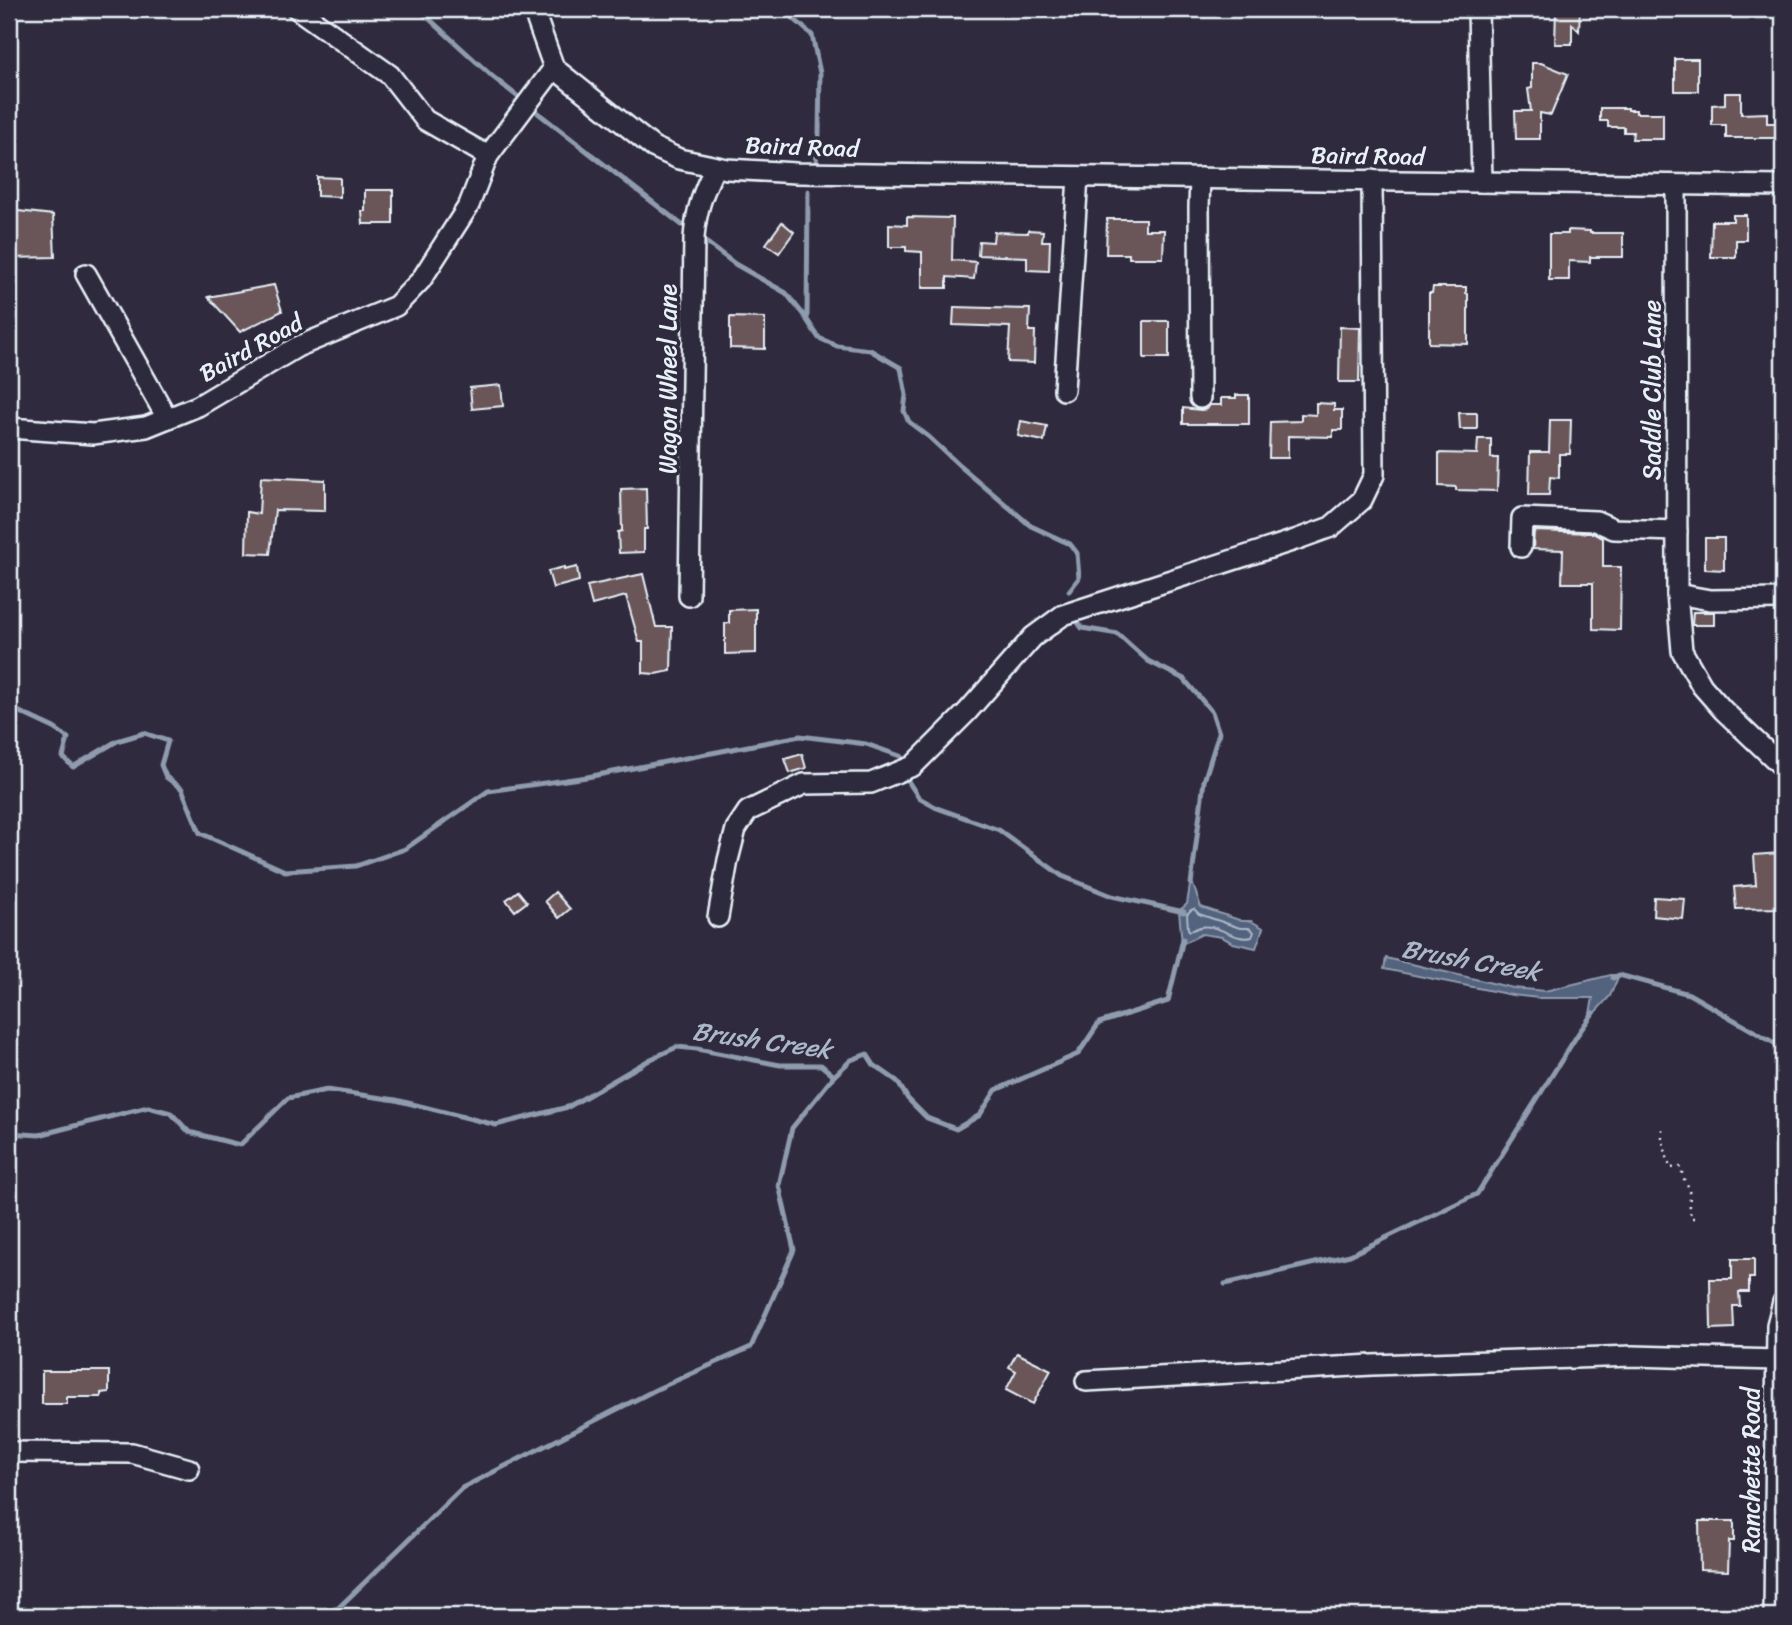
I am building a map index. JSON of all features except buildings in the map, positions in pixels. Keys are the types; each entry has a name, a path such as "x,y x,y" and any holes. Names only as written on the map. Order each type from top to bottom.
{"street":[{"path":"297,9 390,75 425,120 488,156"},
{"path":"533,9 554,68"},
{"path":"1478,9 1482,181"},
{"name":"Baird Road","path":"9,428 93,434 146,427 198,405 297,346 396,306 421,280 469,205 488,156 554,68 653,147 679,159 727,169 796,173 1783,186"},
{"name":"Wagon Wheel Lane","path":"689,596 694,238 699,202 715,167"},
{"path":"1064,390 1078,177"},
{"path":"1200,178 1200,398"},
{"path":"718,917 736,829 748,811 804,784 871,783 912,766 967,712 1033,638 1063,615 1331,527 1363,500 1374,475 1373,180"},
{"name":"Saddle Club Lane","path":"1676,185 1677,594 1682,650 1702,686 1723,710 1783,767"},
{"path":"86,274 167,418"},
{"path":"1521,547 1522,519 1596,521 1614,529 1677,531"},
{"path":"1677,594 1710,600 1783,599"},
{"name":"Ranchette Road","path":"1774,1616 1777,1325 1783,1302"},
{"path":"1086,1381 1372,1364 1633,1356 1777,1360"},
{"path":"9,1452 132,1453 189,1469"}],"path":[{"path":"1662,1129 1670,1168 1681,1167 1682,1178 1689,1187 1691,1218 1699,1218"}],"water":[{"path":"1191,879 1201,907 1242,921 1251,921 1263,928 1256,948 1233,943 1222,937 1202,934 1182,944 1179,911 1187,904"},
{"path":"1386,958 1513,988 1545,991 1619,975 1610,996 1589,1019 1593,998 1512,995 1384,969"}],"waterway":[{"path":"424,9 425,15 517,96"},
{"path":"783,9 812,35 820,73 816,162"},
{"path":"538,113 682,225"},
{"path":"808,191 807,320 819,338 837,346 870,350 901,368 906,395 904,411 909,422 1031,526 1070,544 1077,553 1079,578 1069,591"},
{"path":"707,243 735,264 786,293 806,318"},
{"path":"1077,621 1082,628 1118,634 1148,661 1184,679 1212,712 1219,733 1204,781 1191,884"},
{"path":"9,707 54,728 68,738 63,757 73,767 117,741 144,733 168,741 161,765 166,777 182,789 200,833 285,871 356,866 405,849 488,791 587,777 800,736 866,744 900,756 904,760"},
{"path":"908,781 919,798 937,808 999,830 1062,876 1112,896 1184,912"},
{"path":"330,1616 462,1488 657,1389 751,1347 794,1250 779,1185 792,1128 834,1076 851,1060 867,1054 874,1065 897,1081 908,1099 927,1118 956,1129 980,1115 996,1090 1078,1054 1099,1023 1168,1001 1183,939"},
{"name":"Brush Creek","path":"1613,978 1619,975 1689,994 1783,1048"},
{"path":"1225,1284 1350,1255 1477,1194 1593,1013"},
{"name":"Brush Creek","path":"9,1133 39,1135 148,1107 171,1113 189,1132 240,1145 288,1098 327,1090 396,1100 496,1125 568,1107 677,1047 780,1065 821,1065 834,1076"}]}
